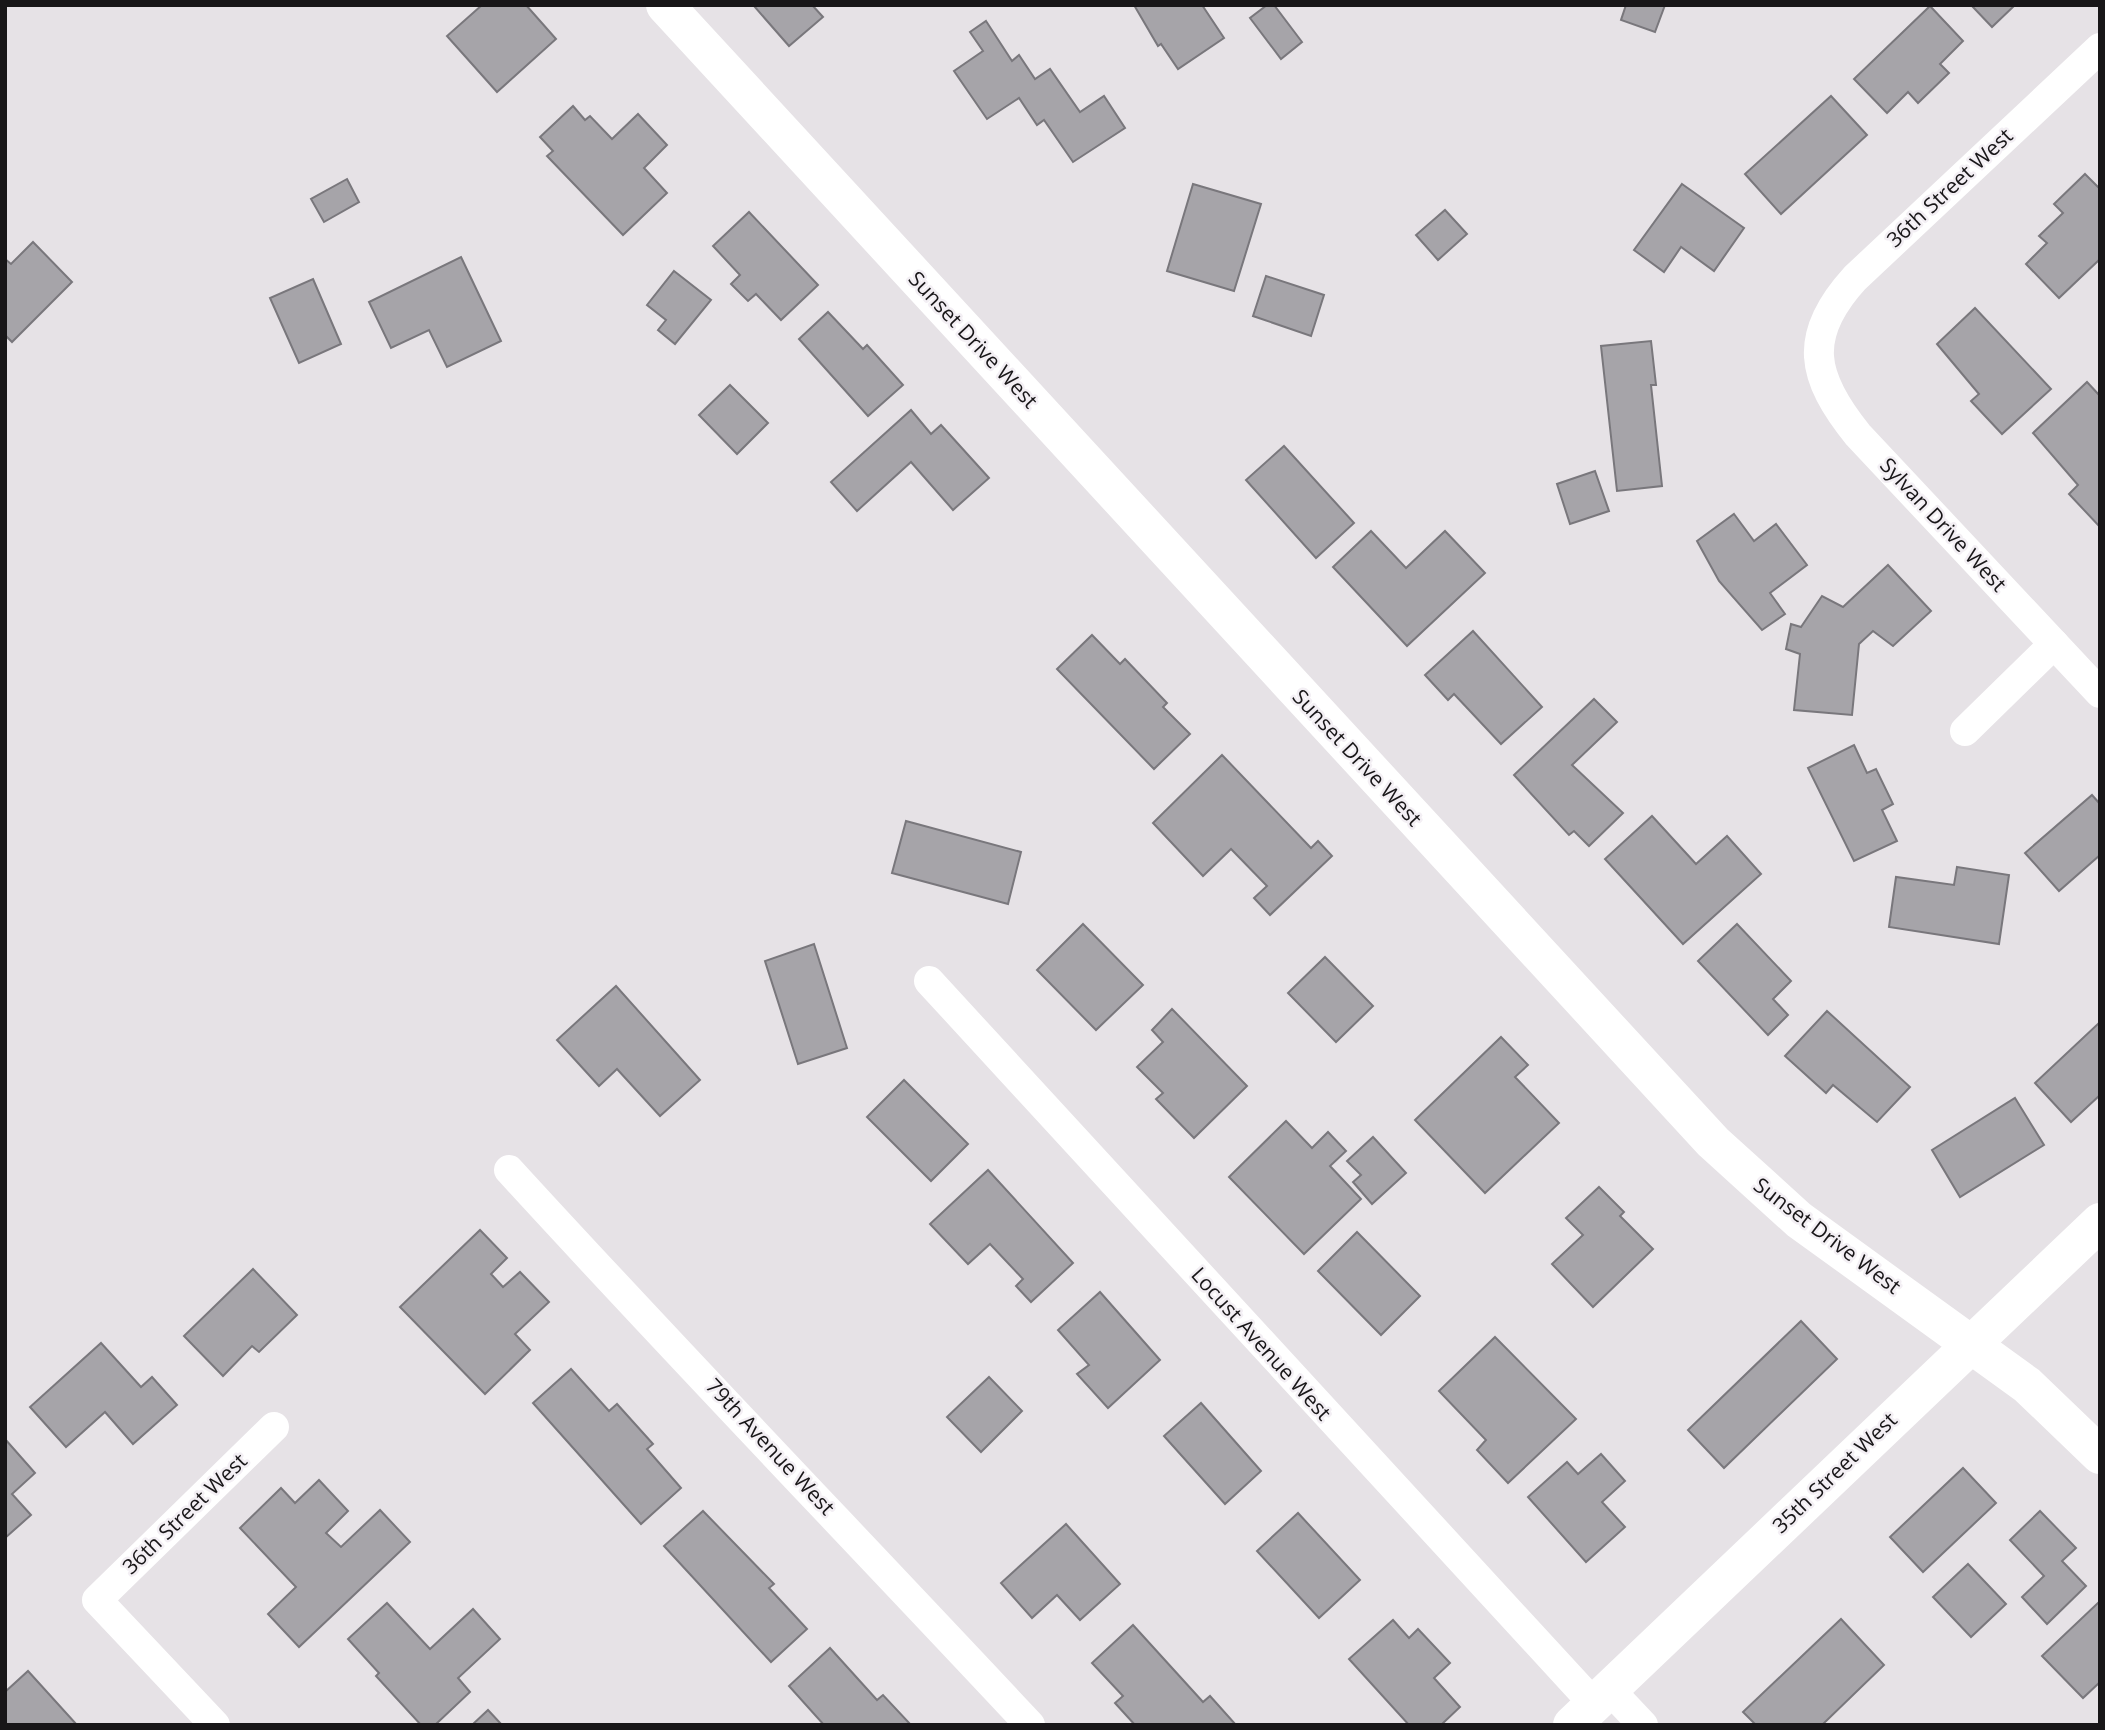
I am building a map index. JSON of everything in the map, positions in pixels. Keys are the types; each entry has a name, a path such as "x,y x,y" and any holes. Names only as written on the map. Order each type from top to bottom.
{"street":[{"name":"Sunset Drive West","path":"665,5 1690,1119 1740,1169 1799,1220 2027,1385 2100,1454"},
{"name":"36th Street West","path":"1818,340 1829,310 1855,278 2100,48"},
{"name":"Sylvan Drive West","path":"1818,340 1821,373 1846,419 2100,693"},
{"path":"1965,731 2054,644"},
{"name":"Locust Avenue West","path":"929,981 1592,1706 1643,1725"},
{"name":"79th Avenue West","path":"509,1170 654,1328 730,1405 1030,1725"},
{"name":"35th Street West","path":"1592,1706 2100,1222"},
{"name":"36th Street West","path":"215,1725 97,1600 274,1427"}],"building":[{"path":"482,5 526,5 556,39 497,92 447,36"},
{"path":"812,5 823,17 789,46 754,6"},
{"path":"1134,5 1202,5 1224,38 1178,69 1161,44 1158,46"},
{"path":"1267,5 1274,5 1302,42 1281,59 1250,18"},
{"path":"1626,5 1665,5 1655,32 1621,20"},
{"path":"1971,5 2015,5 1992,27"},
{"path":"1930,6 1963,41 1940,64 1949,73 1918,103 1908,92 1887,113 1854,79"},
{"path":"986,21 1012,61 1019,55 1035,79 1050,69 1080,112 1104,96 1125,128 1073,162 1044,120 1037,125 1019,98 987,119 954,71 983,51 970,32"},
{"path":"1831,96 1867,135 1781,214 1745,174"},
{"path":"573,106 585,120 590,116 612,139 638,114 667,145 644,168 667,193 623,235 547,156 553,151 540,137"},
{"path":"2085,174 2100,189 2100,259 2059,298 2026,264 2047,243 2039,236 2063,213 2054,204"},
{"path":"347,179 359,202 324,222 311,199"},
{"path":"1193,184 1261,204 1234,291 1167,271"},
{"path":"1682,184 1744,228 1714,271 1681,247 1664,272 1634,250"},
{"path":"1445,210 1467,234 1438,260 1416,235"},
{"path":"749,212 818,285 781,320 756,294 748,301 731,284 740,275 713,246"},
{"path":"33,242 72,282 12,342 5,335 5,259 11,264"},
{"path":"461,257 501,341 447,367 429,330 391,348 369,302"},
{"path":"674,271 711,300 675,344 658,330 666,320 647,305"},
{"path":"1266,276 1324,295 1311,336 1253,316"},
{"path":"313,279 341,344 299,363 270,298"},
{"path":"1975,308 2051,389 2002,434 1971,401 1979,394 1937,344"},
{"path":"828,312 863,349 867,345 903,385 868,416 799,339"},
{"path":"1651,341 1656,385 1651,385 1662,486 1617,491 1601,346"},
{"path":"2087,382 2100,396 2099,526 2069,494 2078,485 2033,433"},
{"path":"730,385 768,423 737,454 699,415"},
{"path":"911,410 931,434 941,425 989,478 953,510 911,462 857,511 831,482"},
{"path":"1284,446 1354,523 1316,558 1246,480"},
{"path":"1595,471 1609,511 1570,524 1557,484"},
{"path":"1734,514 1754,541 1776,524 1807,565 1770,593 1785,614 1762,630 1719,581 1697,541"},
{"path":"1371,531 1406,568 1445,531 1485,573 1407,646 1333,567"},
{"path":"1888,565 1931,611 1893,646 1873,631 1859,644 1852,715 1794,710 1800,654 1786,649 1791,624 1801,627 1822,596 1843,607"},
{"path":"1473,631 1542,707 1501,744 1454,694 1448,700 1425,675"},
{"path":"1092,635 1120,664 1125,659 1167,703 1163,707 1190,734 1154,769 1057,669"},
{"path":"1594,699 1617,722 1572,765 1623,813 1589,846 1574,831 1569,835 1514,775"},
{"path":"1854,745 1867,773 1876,769 1893,804 1882,810 1897,841 1854,861 1808,768"},
{"path":"1222,755 1311,848 1318,841 1332,856 1270,915 1254,898 1267,886 1231,849 1203,876 1153,823"},
{"path":"2092,795 2100,804 2100,855 2059,891 2025,853"},
{"path":"1652,816 1696,864 1727,836 1761,874 1683,944 1605,859"},
{"path":"906,821 1021,852 1008,904 892,873"},
{"path":"1957,867 2009,875 1999,944 1889,927 1896,877 1954,885"},
{"path":"1083,924 1143,985 1096,1030 1037,970"},
{"path":"1737,924 1791,981 1773,999 1788,1015 1768,1035 1698,961"},
{"path":"814,944 847,1048 798,1064 765,961"},
{"path":"1325,957 1373,1006 1336,1042 1288,993"},
{"path":"616,986 700,1080 660,1116 617,1069 599,1086 557,1040"},
{"path":"1172,1009 1247,1086 1194,1138 1156,1099 1163,1093 1137,1067 1163,1042 1152,1030"},
{"path":"1827,1011 1910,1087 1877,1122 1833,1085 1826,1093 1785,1056"},
{"path":"2100,1022 2100,1095 2071,1122 2035,1083"},
{"path":"1501,1037 1528,1065 1515,1077 1559,1123 1485,1193 1415,1120"},
{"path":"904,1080 968,1144 931,1181 867,1117"},
{"path":"2015,1098 2044,1145 1960,1197 1932,1150"},
{"path":"1286,1121 1312,1148 1328,1132 1346,1151 1330,1166 1361,1199 1304,1254 1229,1177"},
{"path":"1373,1137 1406,1173 1372,1204 1353,1182 1361,1175 1347,1161"},
{"path":"988,1170 1073,1263 1031,1302 1016,1286 1023,1279 990,1244 968,1264 930,1224"},
{"path":"1599,1187 1624,1212 1620,1216 1653,1249 1593,1307 1552,1264 1583,1235 1566,1218"},
{"path":"480,1230 507,1258 491,1274 503,1287 520,1272 549,1302 515,1334 530,1350 485,1394 400,1307"},
{"path":"1357,1232 1420,1296 1381,1335 1318,1271"},
{"path":"253,1269 297,1315 259,1352 252,1346 223,1376 184,1336"},
{"path":"1100,1292 1160,1360 1108,1408 1077,1374 1089,1365 1058,1330"},
{"path":"1801,1321 1837,1359 1724,1468 1688,1430"},
{"path":"1495,1337 1576,1419 1508,1483 1477,1450 1486,1440 1439,1391"},
{"path":"101,1343 141,1387 152,1377 177,1405 133,1444 105,1412 66,1447 30,1407"},
{"path":"571,1369 609,1411 617,1404 653,1444 647,1449 681,1488 641,1524 533,1403"},
{"path":"989,1377 1022,1411 981,1452 947,1417"},
{"path":"1201,1403 1261,1471 1225,1504 1164,1436"},
{"path":"5,1439 35,1473 12,1494 31,1515 5,1538"},
{"path":"1601,1454 1625,1481 1602,1502 1625,1527 1586,1562 1528,1497 1567,1462 1578,1474"},
{"path":"1963,1468 1996,1503 1923,1572 1890,1537"},
{"path":"319,1480 348,1511 326,1533 341,1547 380,1510 410,1542 299,1647 268,1614 296,1587 240,1528 281,1488 295,1503"},
{"path":"703,1511 774,1584 769,1588 807,1629 771,1662 664,1546"},
{"path":"2040,1511 2076,1548 2062,1561 2086,1586 2047,1624 2022,1597 2044,1576 2010,1540"},
{"path":"1298,1513 1360,1580 1319,1618 1257,1551"},
{"path":"1066,1524 1120,1584 1080,1620 1057,1595 1032,1618 1001,1583"},
{"path":"1968,1564 2006,1604 1971,1637 1933,1597"},
{"path":"2100,1601 2100,1682 2083,1698 2042,1656"},
{"path":"387,1603 430,1649 473,1609 500,1639 458,1678 470,1692 435,1725 421,1725 376,1676 379,1673 348,1639"},
{"path":"1841,1619 1884,1665 1822,1725 1756,1725 1743,1712"},
{"path":"1393,1620 1409,1638 1418,1629 1450,1663 1434,1678 1460,1707 1441,1725 1409,1725 1349,1659"},
{"path":"1133,1625 1203,1702 1210,1696 1236,1725 1135,1725 1115,1703 1123,1696 1092,1663"},
{"path":"830,1648 877,1700 883,1695 911,1725 824,1725 789,1686"},
{"path":"28,1671 77,1725 5,1725 5,1692"},
{"path":"488,1710 502,1725 472,1725"}]}
